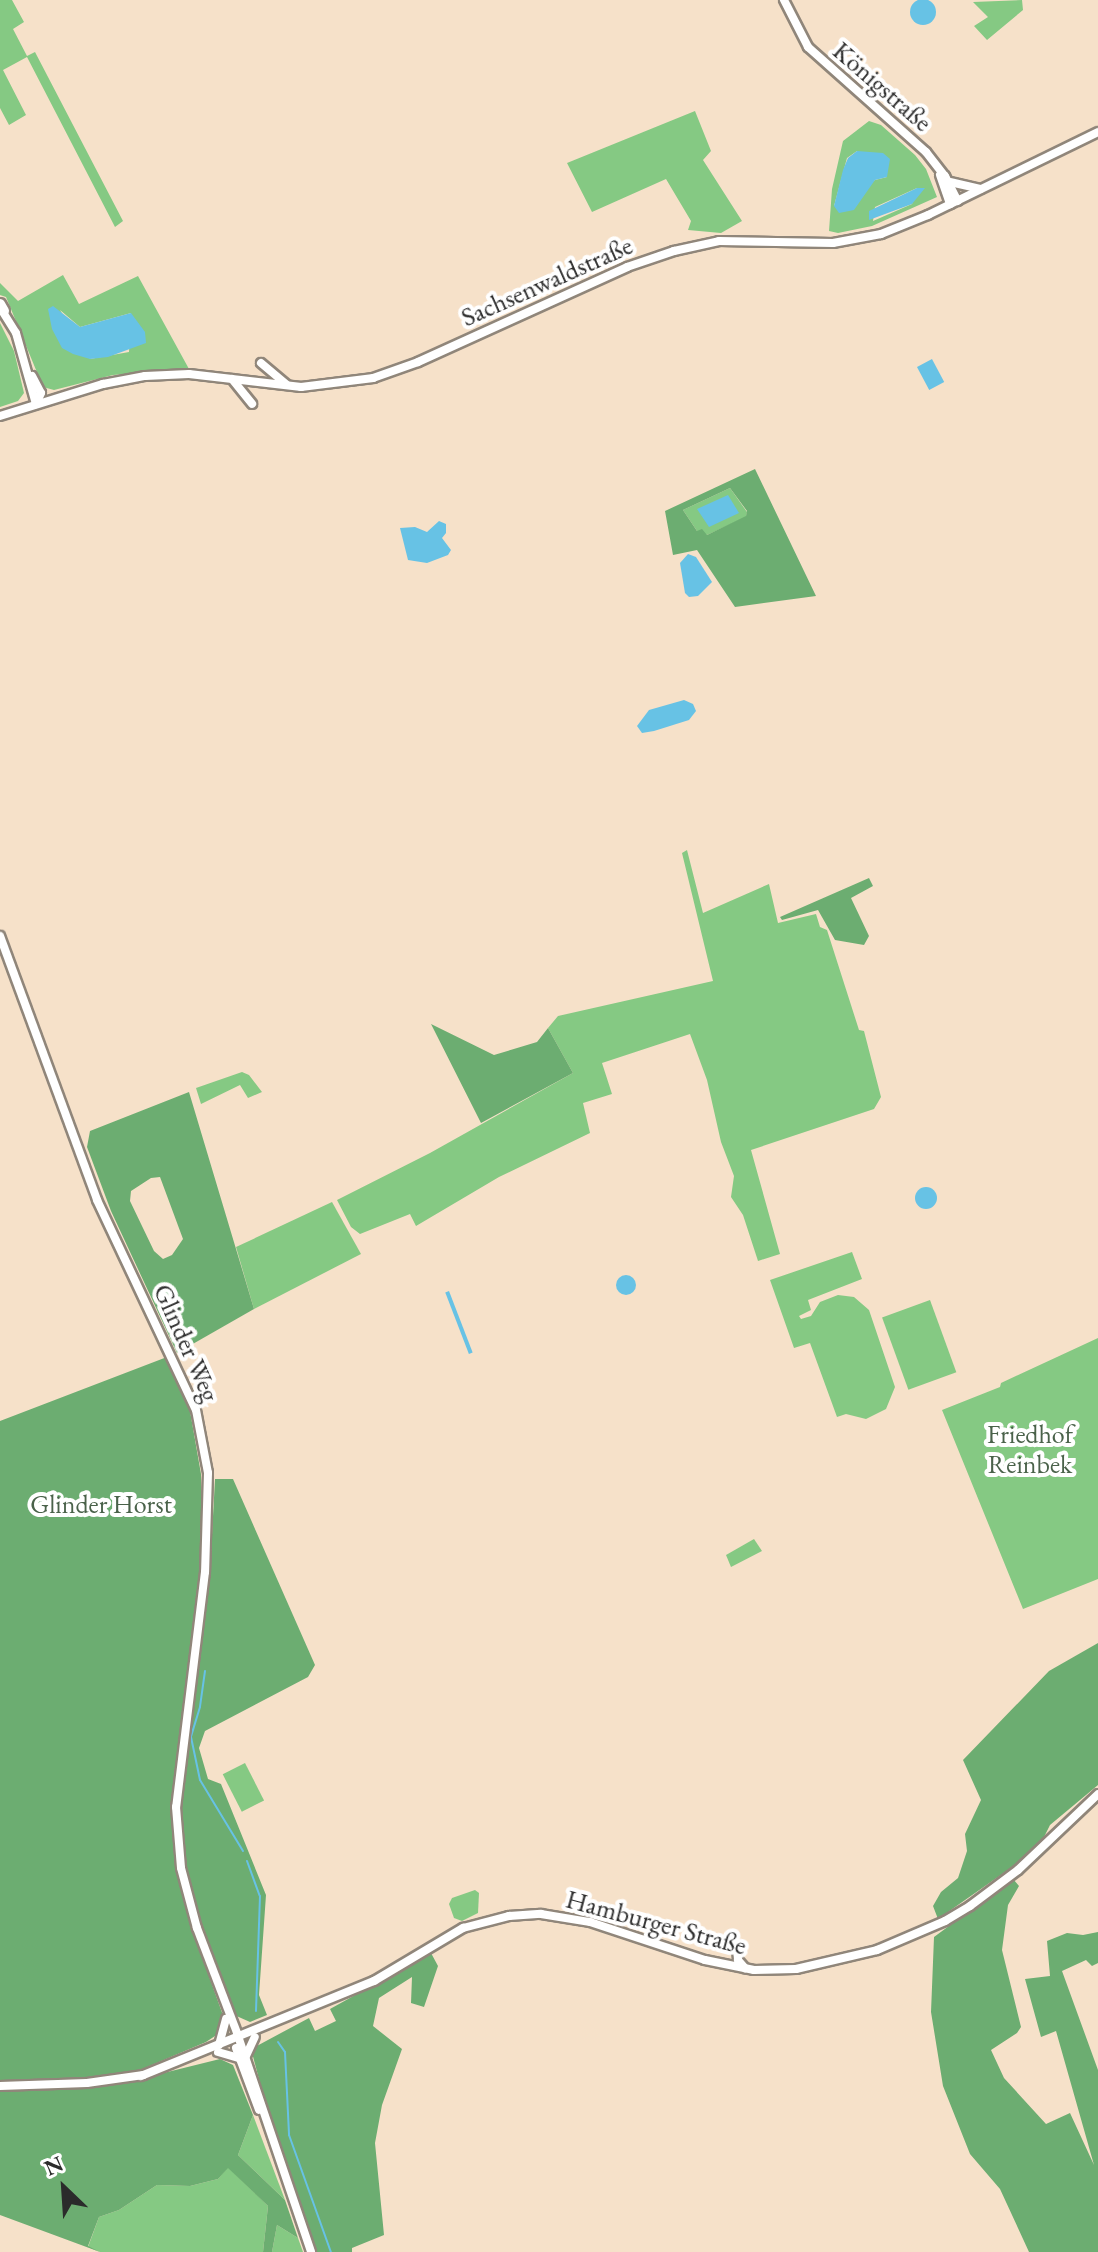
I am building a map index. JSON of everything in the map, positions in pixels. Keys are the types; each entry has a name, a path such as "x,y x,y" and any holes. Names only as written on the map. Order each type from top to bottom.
{"main road":[{"name":"Königstraße","path":"784,0 800,35 814,53 926,152 949,181 954,202"},
{"name":"Sachsenwaldstraße","path":"0,416 66,395 145,376 189,374 290,387 373,378 418,362 627,267 674,251 719,241 790,244 850,241 904,225 1098,132"},
{"path":"937,166 954,202"},
{"path":"949,181 980,189"},
{"path":"1,308 38,386 41,397 36,404"},
{"path":"261,363 290,387"},
{"path":"26,364 36,404"},
{"path":"231,379 252,404"},
{"path":"38,386 47,392 66,395"},
{"name":"Glinder Weg","path":"0,936 97,1200 196,1410 208,1473 205,1572 176,1807 181,1868 205,1953 311,2252"},
{"name":"Hamburger Straße","path":"236,2041 255,2037 387,1974 454,1932 509,1916 557,1916 644,1938 705,1960 746,1968 796,1969 877,1950 945,1921 1018,1870 1098,1794"},
{"path":"737,1948 738,1960 746,1968"},
{"name":"Hamburger Straße","path":"0,2086 87,2083 174,2068 316,2007"},
{"path":"255,2037 242,2059 218,2049 229,2020 246,2028 262,2028"}],"green space":[{"path":"0,0 12,0 24,22 13,29 27,56 35,52 123,221 115,227 27,57 3,70 26,115 9,125 0,108"},
{"path":"1022,0 1023,10 987,40 974,26 988,17 973,2"},
{"path":"695,111 711,151 703,160 742,221 721,233 688,230 691,221 666,179 592,212 567,163"},
{"path":"869,121 881,125 926,169 937,197 872,226 838,233 829,231 832,189 843,141","holes":["857,151 887,177 875,180 834,206 847,158","917,188 912,204 873,221 875,207"]},
{"path":"63,275 79,304 138,276 189,369 113,375 54,390 43,387 6,297 0,295 0,283 18,301","holes":["60,310 80,327 131,313 129,352 90,359"]},
{"path":"0,323 14,351 24,393 18,401 0,407"},
{"path":"755,469 816,596 735,607 697,550 673,555 665,511","holes":["730,488 747,511 746,516 707,535 702,529 697,531 683,510"]},
{"path":"730,488 747,512 746,517 707,535 697,531 683,510"},
{"path":"687,850 703,913 769,884 778,923 816,914 820,927 827,930 859,1030 864,1031 881,1097 874,1109 751,1150 780,1254 758,1261 743,1215 731,1197 734,1176 721,1142 707,1080 690,1034 602,1063 612,1094 583,1103 590,1133 499,1177 416,1226 410,1214 360,1234 351,1227 337,1200 430,1153 573,1073 548,1028 558,1016 713,981 682,853"},
{"path":"869,878 873,886 851,898 869,936 864,945 835,940 818,910 782,920 780,917"},
{"path":"431,1024 494,1055 537,1042 548,1028 573,1073 481,1123"},
{"path":"242,1072 249,1075 262,1092 248,1098 240,1085 201,1104 196,1088"},
{"path":"189,1092 254,1309 177,1353 111,1211 87,1147 90,1131","holes":["160,1177 183,1239 172,1255 163,1259 154,1251 130,1201 131,1191 151,1178"]},
{"path":"332,1202 361,1254 254,1309 236,1247"},
{"path":"852,1252 862,1279 808,1300 811,1310 799,1316 801,1319 811,1316 820,1302 838,1295 854,1297 869,1310 895,1387 886,1409 866,1419 846,1414 837,1417 810,1343 794,1348 770,1280"},
{"path":"930,1300 956,1372 908,1390 882,1317"},
{"name":"Friedhof Reinbek","path":"1098,1338 1098,1579 1023,1609 942,1410 1000,1387 1001,1383"},
{"name":"Glinder Horst","path":"167,1357 190,1411 201,1474 201,1571 172,1807 177,1868 192,1929 224,2018 218,2034 206,2042 140,2070 89,2078 0,2082 0,1421"},
{"path":"215,1479 233,1479 315,1665 308,1677 205,1731 199,1748 208,1779 221,1784 266,1895 259,1995 267,2015 250,2022 232,2014 201,1927 185,1867 181,1807 210,1572"},
{"path":"754,1539 762,1551 731,1567 726,1555"},
{"path":"1098,1643 1098,1785 1050,1825 1044,1837 1015,1865 938,1919 933,1906 941,1892 958,1878 967,1851 965,1834 981,1800 963,1760 1049,1671"},
{"path":"245,1763 264,1800 242,1812 223,1774"},
{"path":"1013,1879 1019,1886 1008,1905 1002,1950 1021,2027 991,2050 1004,2078 1046,2124 1070,2113 1094,2165 1056,2031 1041,2037 1025,1979 1050,1976 1047,1941 1067,1933 1083,1935 1098,1932 1098,1963 1092,1966 1086,1960 1062,1971 1098,2070 1098,2252 1029,2252 1000,2189 970,2154 943,2086 931,2012 934,1937"},
{"path":"475,1890 479,1893 478,1913 462,1921 454,1918 449,1904 452,1898"},
{"path":"431,1953 438,1966 424,2007 411,2003 412,1977 379,1998 373,2026 402,2049 382,2105 375,2143 384,2235 352,2248 352,2252 317,2252 270,2121 251,2049 309,2018 315,2031 336,2021 330,2009"},
{"path":"220,2059 233,2065 253,2115 238,2155 285,2200 298,2238 277,2225 272,2252 263,2252 268,2206 228,2168 218,2179 190,2186 157,2185 119,2210 99,2217 88,2246 100,2252 0,2215 0,2090 119,2084"},
{"path":"253,2115 285,2200 238,2155"},
{"path":"228,2167 268,2206 263,2252 100,2252 88,2247 99,2217 119,2210 157,2185 190,2186 218,2179"},
{"path":"277,2225 298,2238 303,2252 272,2252"}],"water":[{"path":"923,-1 932,3 936,12 932,21 923,25 914,21 910,12 914,3"},
{"path":"857,151 883,153 890,159 887,177 875,180 854,210 839,213 834,206 843,170 848,158"},
{"path":"917,188 925,188 912,204 869,220 869,211"},
{"path":"53,306 80,327 131,313 145,332 146,343 108,357 90,359 73,354 62,348 52,329 48,309"},
{"path":"932,359 944,382 929,390 917,367"},
{"path":"728,495 739,513 709,527 697,509"},
{"path":"439,521 446,524 446,533 442,538 451,550 448,555 427,563 408,560 400,528 415,527 427,532"},
{"path":"688,554 696,557 712,582 698,596 689,597 685,593 680,563"},
{"path":"684,700 693,704 696,711 689,720 642,733 637,726 649,710"},
{"path":"926,1187 937,1198 926,1209 915,1198"},
{"path":"622,1275 630,1275 636,1285 630,1295 622,1295 616,1289 616,1281"},
{"path":"449,1291 473,1353 469,1354 445,1292"}],"waterway":[{"path":"205,1671 200,1707 191,1737 200,1780 243,1851"},
{"path":"247,1861 260,1896 256,2011"},
{"path":"278,2042 285,2052 289,2135 331,2252"}]}
